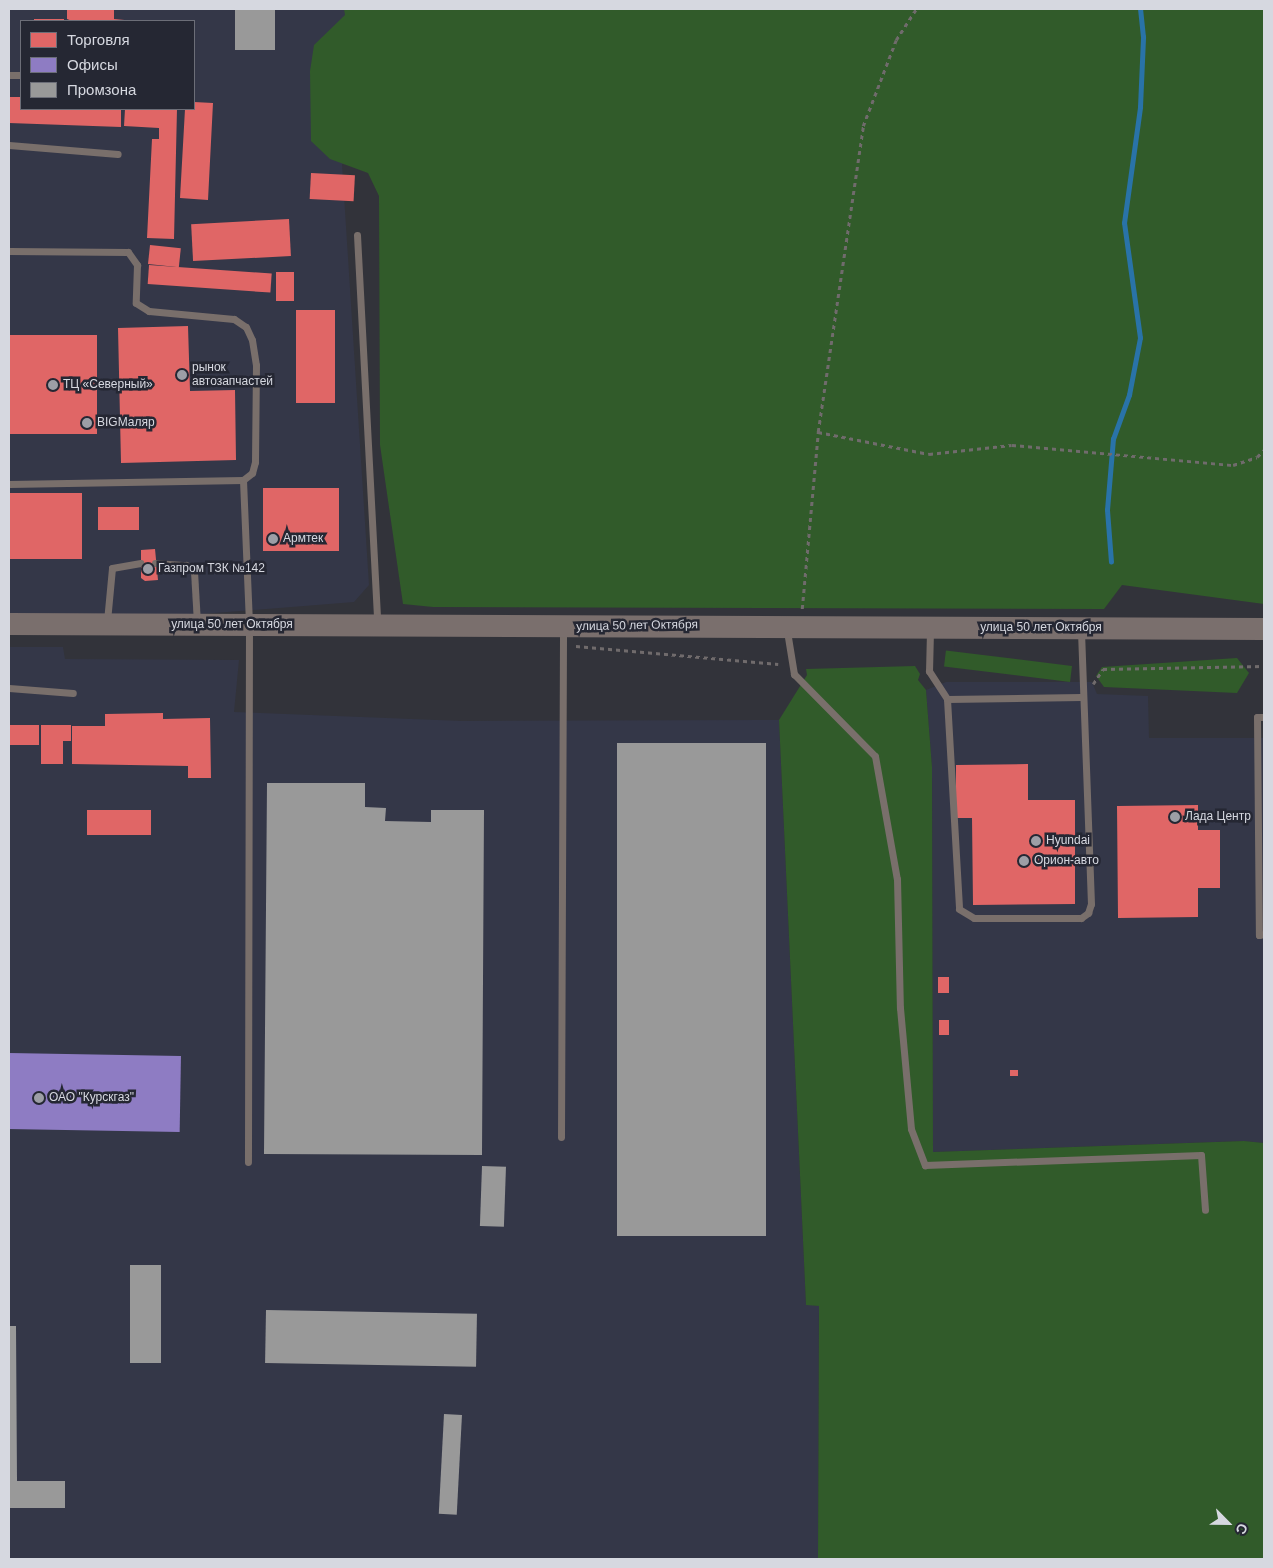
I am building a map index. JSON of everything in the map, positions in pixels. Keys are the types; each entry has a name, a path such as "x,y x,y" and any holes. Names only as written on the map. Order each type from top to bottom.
{"main road":[{"name":"улица 50 лет Октября","path":"9,624 563,627 794,626 930,637 1081,628 1264,629"}],"lane":[{"path":"9,145 118,154"},
{"path":"357,235 377,625"},
{"path":"9,251 128,252 137,265 136,303 148,311 234,319 246,327 252,340 256,366 255,462 252,473 243,480 9,484"},
{"path":"243,480 249,625 248,1162"},
{"path":"107,624 112,568 141,563"},
{"path":"154,563 186,565 194,571 197,626"},
{"path":"794,626 794,674 875,756 897,879 900,1008 911,1128 925,1165 1202,1155 1205,1210"},
{"path":"561,1137 563,627"},
{"path":"930,637 929,671 947,699 959,909 974,918 1081,918 1088,913 1091,904 1081,696 1081,628"},
{"path":"9,688 73,693"},
{"path":"947,699 1081,696"},
{"path":"1264,717 1256,717 1259,935 1264,934"}],"path":[{"path":"794,626 818,432 863,126 896,40 916,9"},
{"path":"818,432 929,454 1012,445 1233,465 1257,457 1264,450"},
{"path":"1081,680 1094,684 1103,669 1264,666"}],"shaded area":[{"name":"рынок автозапчастей","path":"9,9 389,9 391,169 342,164 369,585 354,602 189,615 9,615"},
{"path":"9,647 63,647 65,659 239,660 234,712 462,721 779,720 806,1304 819,1306 818,1559 9,1559"},
{"path":"946,682 1092,682 1097,694 1148,696 1149,738 1264,738 1264,1143 1243,1141 933,1152 932,767 926,690"}],"green space":[{"path":"344,9 1264,9 1264,604 1122,585 1104,609 433,607 403,604 380,445 379,196 368,173 330,159 311,141 310,71 314,45 345,15"},
{"path":"946,651 1072,666 1070,682 944,666"},
{"path":"1237,658 1249,673 1237,693 1104,687 1096,676 1102,667"},
{"path":"915,666 920,674 918,680 926,690 932,767 933,1152 1244,1141 1264,1143 1264,1559 818,1559 819,1306 806,1305 779,720 807,675 806,669"}],"building: Торговля":[{"path":"67,9 114,9 114,19 124,20 70,20 67,19"},
{"path":"64,19 64,20 34,20"},
{"path":"9,97 20,97 20,110 121,110 121,127 9,123"},
{"path":"195,102 213,103 208,200 180,198 185,110 195,110"},
{"path":"125,110 177,110 174,239 147,238 152,139 159,139 159,128 124,126"},
{"path":"311,173 355,175 354,201 310,199"},
{"path":"289,219 291,256 193,261 191,224"},
{"path":"150,245 181,248 179,267 148,264"},
{"path":"149,265 272,274 270,293 148,284"},
{"path":"276,272 294,272 294,301 276,301"},
{"path":"296,310 335,310 335,403 296,403"},
{"path":"188,326 190,391 235,390 236,460 121,463 118,328"},
{"name":"ТЦ «Северный»","path":"9,335 97,335 97,434 9,434"},
{"path":"263,488 339,488 339,551 263,551"},
{"path":"9,493 82,493 82,559 9,559"},
{"path":"98,507 139,507 139,530 98,530"},
{"path":"155,549 158,580 145,581 141,578 141,550"},
{"path":"163,713 163,719 210,718 211,778 188,778 188,766 72,764 72,726 105,726 105,714"},
{"path":"9,725 39,725 39,745 9,745"},
{"path":"41,725 71,725 71,741 63,741 63,764 41,764"},
{"name":"Орион-авто","path":"1028,764 1028,800 1075,800 1075,904 973,905 972,818 956,818 956,765"},
{"path":"1198,805 1198,830 1220,830 1220,888 1198,888 1198,917 1118,918 1117,806"},
{"path":"87,810 151,810 151,835 87,835"},
{"path":"938,977 949,977 949,993 938,993"},
{"path":"939,1020 949,1020 949,1035 939,1035"},
{"path":"1010,1070 1018,1070 1018,1076 1010,1076"}],"building: Офисы":[{"path":"9,1053 181,1056 180,1132 9,1129"}],"building: Промзона":[{"path":"235,9 275,9 275,50 235,50"},
{"path":"617,743 766,743 766,1236 617,1236"},
{"path":"267,783 365,783 365,807 386,808 385,821 431,822 431,810 484,810 482,1155 264,1154"},
{"path":"482,1166 506,1167 504,1227 480,1226"},
{"path":"130,1265 161,1265 161,1363 130,1363"},
{"path":"266,1310 477,1314 476,1367 265,1363"},
{"path":"9,1326 16,1326 17,1481 65,1481 65,1508 9,1508"},
{"path":"444,1414 462,1415 457,1515 439,1514"}],"waterway":[{"path":"1111,562 1107,510 1113,439 1129,395 1140,338 1124,223 1140,107 1143,37 1140,9"}],"place":[{"name":"рынок автозапчастей","path":"182,375"},
{"name":"ТЦ «Северный»","path":"53,385"},
{"name":"BIGМаляр","path":"87,423"},
{"name":"Армтек","path":"273,539"},
{"name":"Газпром ТЗК №142","path":"148,569"},
{"name":"Лада Центр","path":"1175,817"},
{"name":"Hyundai","path":"1036,841"},
{"name":"Орион-авто","path":"1024,861"},
{"name":"ОАО \"Курскгаз\"","path":"39,1098"}]}
